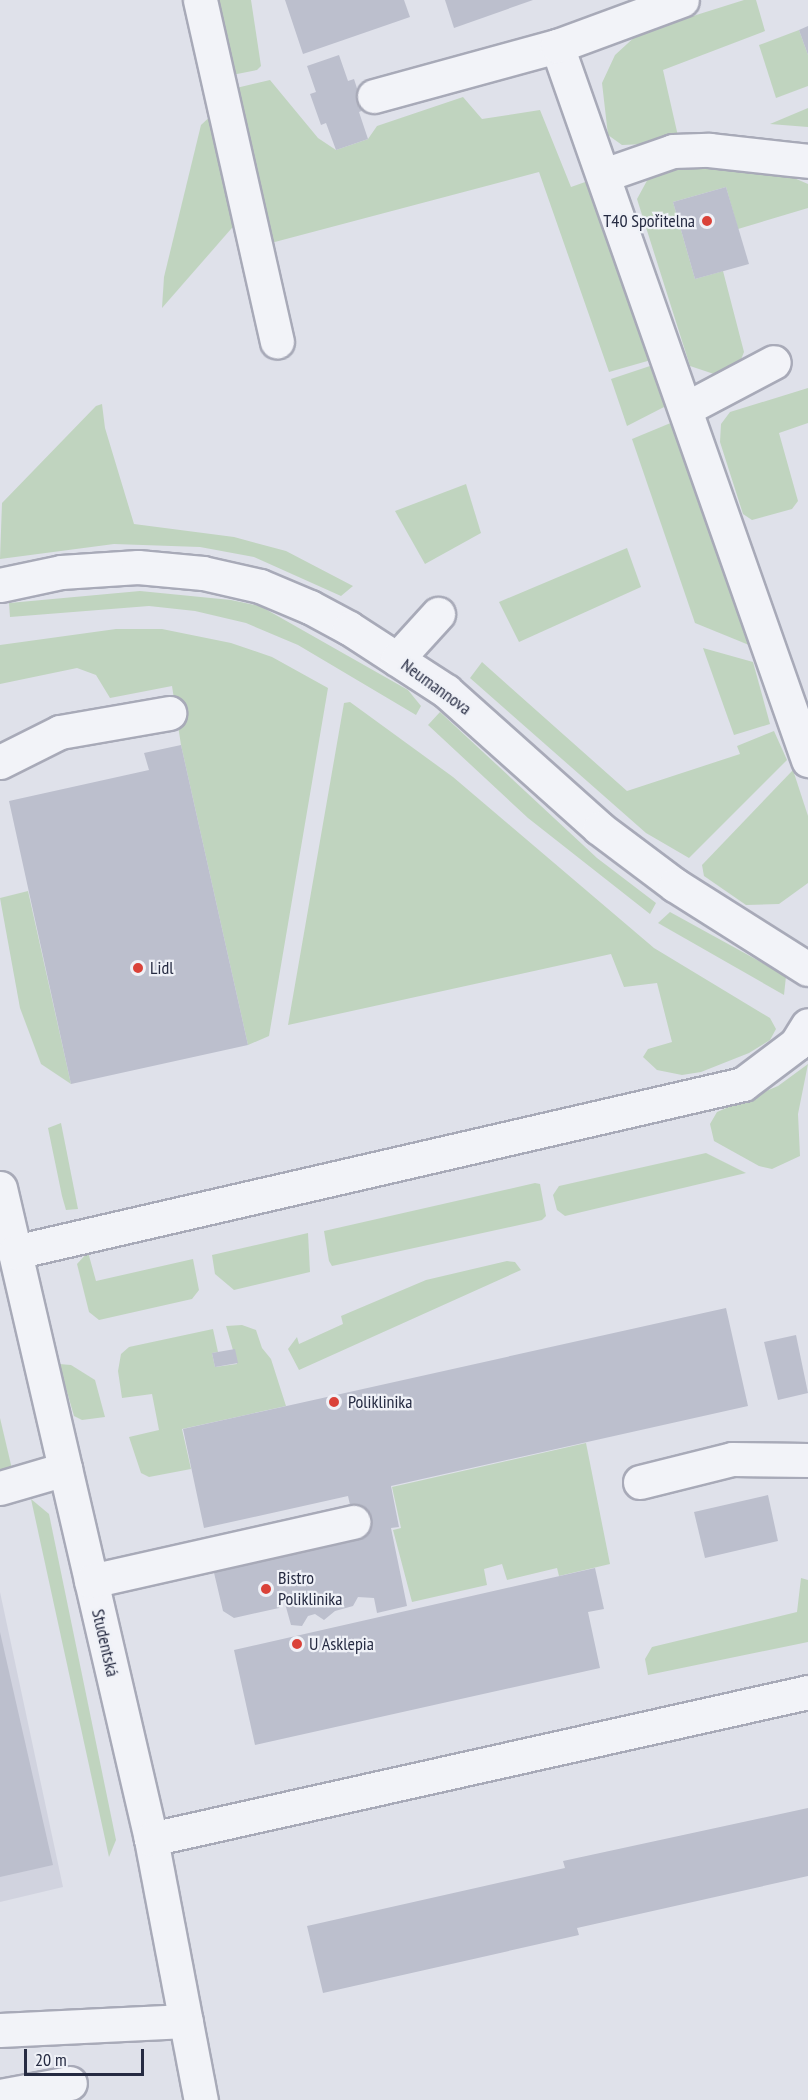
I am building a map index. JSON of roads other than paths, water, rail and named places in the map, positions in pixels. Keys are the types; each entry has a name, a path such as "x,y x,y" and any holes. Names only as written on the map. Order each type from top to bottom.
{"street":[{"path":"200,0 277,341"},
{"path":"374,96 557,46 682,0"},
{"path":"557,46 687,408 803,745"},
{"path":"604,175 673,151 732,152 808,161"},
{"path":"687,408 774,362"},
{"name":"Neumannova","path":"0,585 61,572 138,567 203,573 260,586 310,608 446,691 599,828 675,885 808,969"},
{"path":"397,659 438,614"},
{"path":"0,762 60,732 169,713"},
{"path":"15,1252 743,1084 796,1044 808,1025"},
{"name":"Studentská","path":"0,1188 151,1839 201,2100"},
{"path":"640,1482 732,1459 808,1460"},
{"path":"0,1488 65,1469"},
{"path":"91,1581 354,1522"},
{"path":"151,1839 808,1692"},
{"path":"0,2030 186,2021"},
{"path":"0,2096 70,2083"}],"place":[{"name":"T40 Spořitelna","path":"707,221"},
{"name":"Lidl","path":"138,968"},
{"name":"Poliklinika","path":"334,1402"},
{"name":"Bistro Poliklinika","path":"266,1589"},
{"name":"U Asklepia","path":"297,1644"}]}
